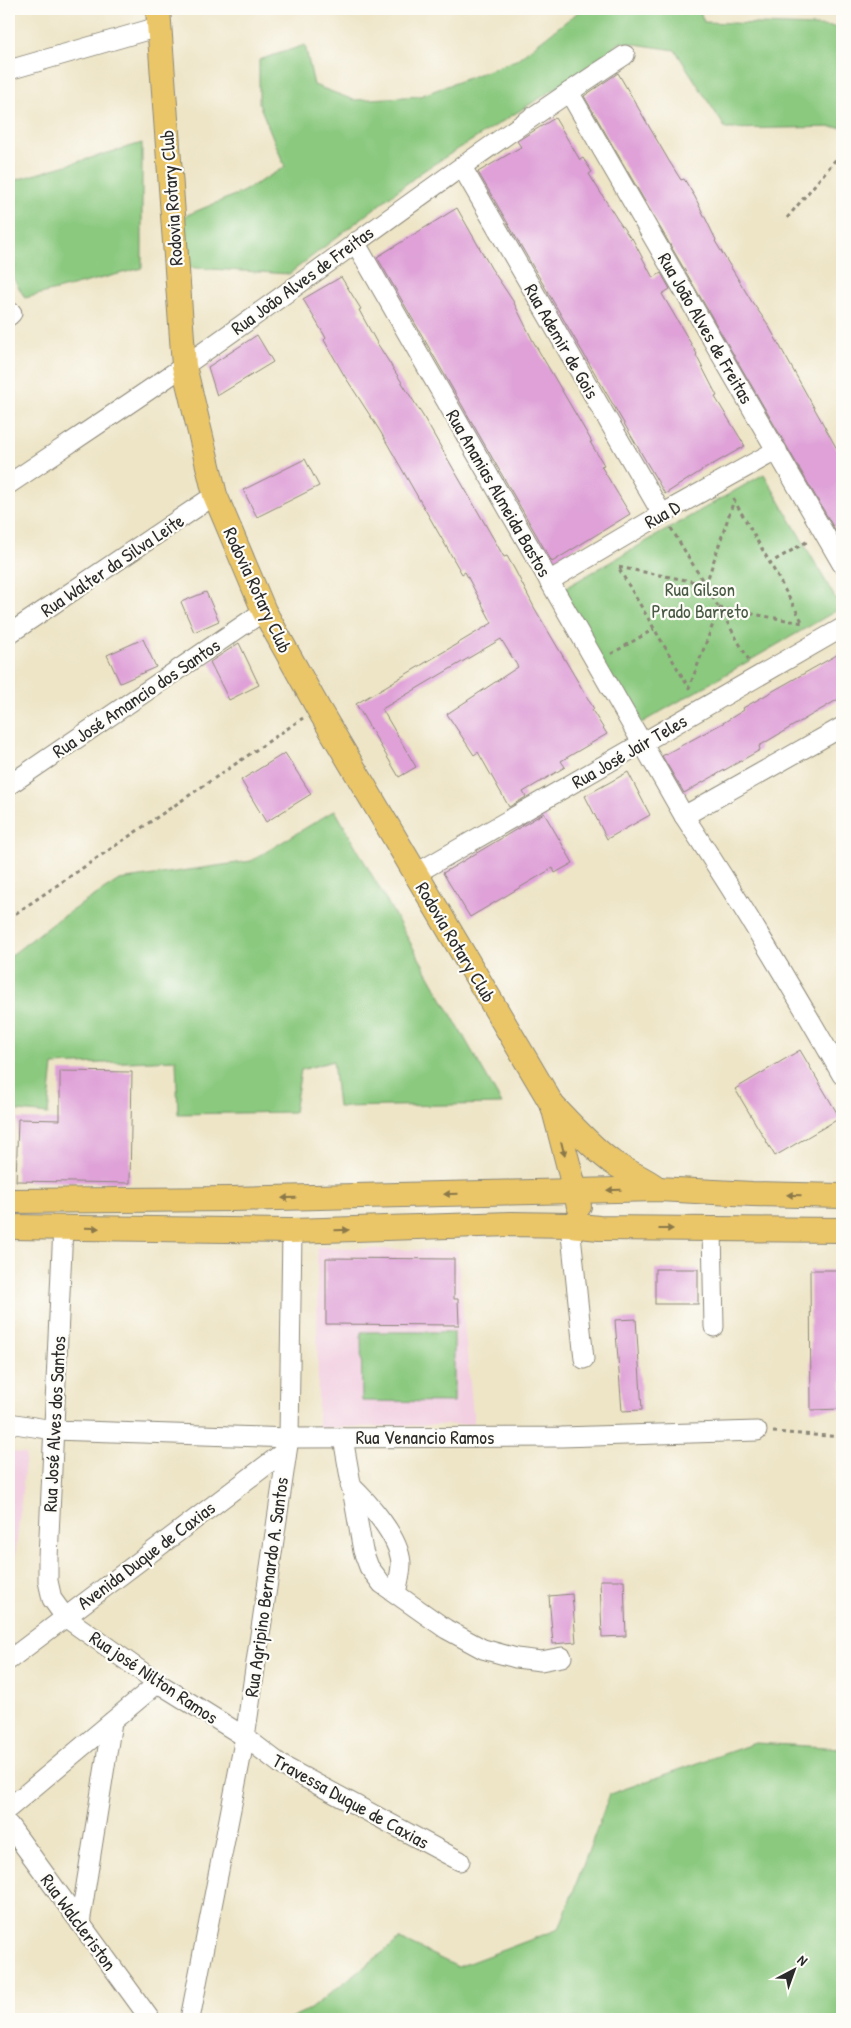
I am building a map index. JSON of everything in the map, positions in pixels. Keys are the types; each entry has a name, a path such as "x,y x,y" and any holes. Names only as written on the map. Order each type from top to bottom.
{"main road":[{"name":"Rodovia Rotary Club","path":"158,18 184,366 215,495 264,611 318,708 553,1106"},
{"path":"553,1106 590,1144 612,1162 648,1181 658,1189"},
{"path":"553,1106 575,1191 577,1226"},
{"path":"9,1201 232,1199 658,1189 842,1196"},
{"path":"232,1199 236,1231"},
{"path":"9,1227 292,1232 510,1224 600,1228 842,1230"}],"street":[{"path":"9,70 158,18"},
{"name":"Rua João Alves de Freitas","path":"9,484 184,366 355,242 625,55"},
{"name":"Rua João Alves de Freitas","path":"569,92 842,564"},
{"name":"Rua Ademir de Gois","path":"462,167 662,514"},
{"name":"Rua Ananias Almeida Bastos","path":"355,242 684,816 801,1002 842,1075"},
{"name":"Rua D","path":"549,581 662,514 777,450"},
{"name":"Rua Walter da Silva Leite","path":"9,634 215,495"},
{"name":"Rua José Amancio dos Santos","path":"9,785 264,611"},
{"name":"Rua José Jair Teles","path":"415,874 842,628"},
{"path":"684,816 842,727"},
{"path":"577,1226 584,1359"},
{"name":"Rua José Alves dos Santos","path":"63,1227 48,1581 52,1599 65,1616"},
{"path":"712,1229 714,1327"},
{"name":"Rua Agripino Bernardo A. Santos","path":"190,2019 244,1737 287,1445 292,1232"},
{"name":"Rua Venancio Ramos","path":"9,1423 54,1430 287,1445 343,1438 561,1437 757,1431"},
{"path":"343,1438 363,1551 382,1584 446,1629 483,1649 541,1661 562,1657"},
{"name":"Avenida Duque de Caxias","path":"9,1660 287,1445"},
{"path":"350,1485 370,1504 395,1543 401,1561 396,1594"},
{"name":"Rua josé Nilton Ramos","path":"65,1616 158,1683 244,1737"},
{"path":"9,1808 158,1683"},
{"path":"80,1923 112,1722"},
{"name":"Travessa Duque de Caxias","path":"244,1737 283,1766 460,1861"},
{"name":"Rua Walcleriston","path":"9,1825 150,2019"}],"path":[{"path":"787,218 842,152"},
{"path":"706,584 734,500 802,623 719,608"},
{"path":"662,514 706,584 752,666"},
{"path":"770,563 824,532"},
{"path":"706,584 618,568 688,688 719,608"},
{"path":"596,663 654,629"},
{"path":"9,918 318,708"},
{"path":"757,1431 842,1437"}],"shaded area":[{"path":"317,1247 457,1251 474,1424 318,1428"},
{"path":"9,1451 26,1454 15,1560 9,1559"}],"green space":[{"path":"582,9 699,9 704,22 842,27 842,127 726,129 675,50 621,42 564,83 423,171 289,274 180,267 180,218 242,192 285,167 259,104 259,60 305,45 314,85 354,100 420,96 516,60"},
{"path":"142,143 142,268 25,298 9,271 9,182"},
{"name":"Rua Gilson Prado Barreto","path":"764,474 841,608 636,726 558,592"},
{"path":"335,810 502,1104 338,1107 333,1061 301,1070 294,1112 178,1114 176,1060 53,1065 48,1114 9,1110 9,957 57,920 119,880 251,861"},
{"path":"361,1332 454,1332 454,1402 362,1401"},
{"path":"755,1743 842,1748 842,2019 288,2019 310,2009 400,1939 458,1967 559,1929 610,1794"}],"building":[{"path":"618,73 669,161 681,180 684,179 695,197 715,241 767,323 842,458 842,542 584,96"},
{"path":"555,118 580,160 583,158 592,172 589,174 617,219 632,238 653,278 661,273 670,289 662,294 697,354 717,396 715,397 745,446 665,494 478,172 521,147 517,141"},
{"path":"457,208 491,268 513,301 533,341 592,442 590,442 604,465 601,466 630,514 552,562 377,257"},
{"path":"341,277 361,309 359,310 377,343 423,416 504,557 507,556 535,609 607,734 561,761 565,767 523,792 526,797 509,807 478,752 474,755 447,714 518,667 501,639 382,709 416,767 399,777 356,704 492,623 465,572 462,574 380,431 344,375 324,340 326,338 303,299"},
{"path":"257,335 273,362 217,396 208,367"},
{"path":"305,459 319,486 257,517 243,490"},
{"path":"206,592 219,621 194,632 181,602"},
{"path":"143,639 156,667 120,683 107,655"},
{"path":"239,643 259,685 229,700 210,662"},
{"path":"842,652 842,697 759,746 760,750 684,793 662,756 723,723 744,710 743,708"},
{"path":"285,753 311,794 266,822 241,780"},
{"path":"628,772 650,815 607,839 585,796"},
{"path":"544,813 573,863 555,873 553,868 470,917 443,873"},
{"path":"800,1050 840,1118 775,1156 735,1089"},
{"path":"60,1071 132,1072 130,1183 16,1181 18,1119 60,1120"},
{"path":"326,1258 454,1259 454,1299 458,1299 459,1325 326,1324"},
{"path":"655,1269 698,1269 698,1304 655,1304"},
{"path":"810,1270 842,1270 842,1409 811,1410"},
{"path":"636,1319 642,1410 622,1411 615,1320"},
{"path":"600,1580 624,1580 626,1636 602,1637"},
{"path":"572,1594 576,1642 553,1644 549,1596"}]}
